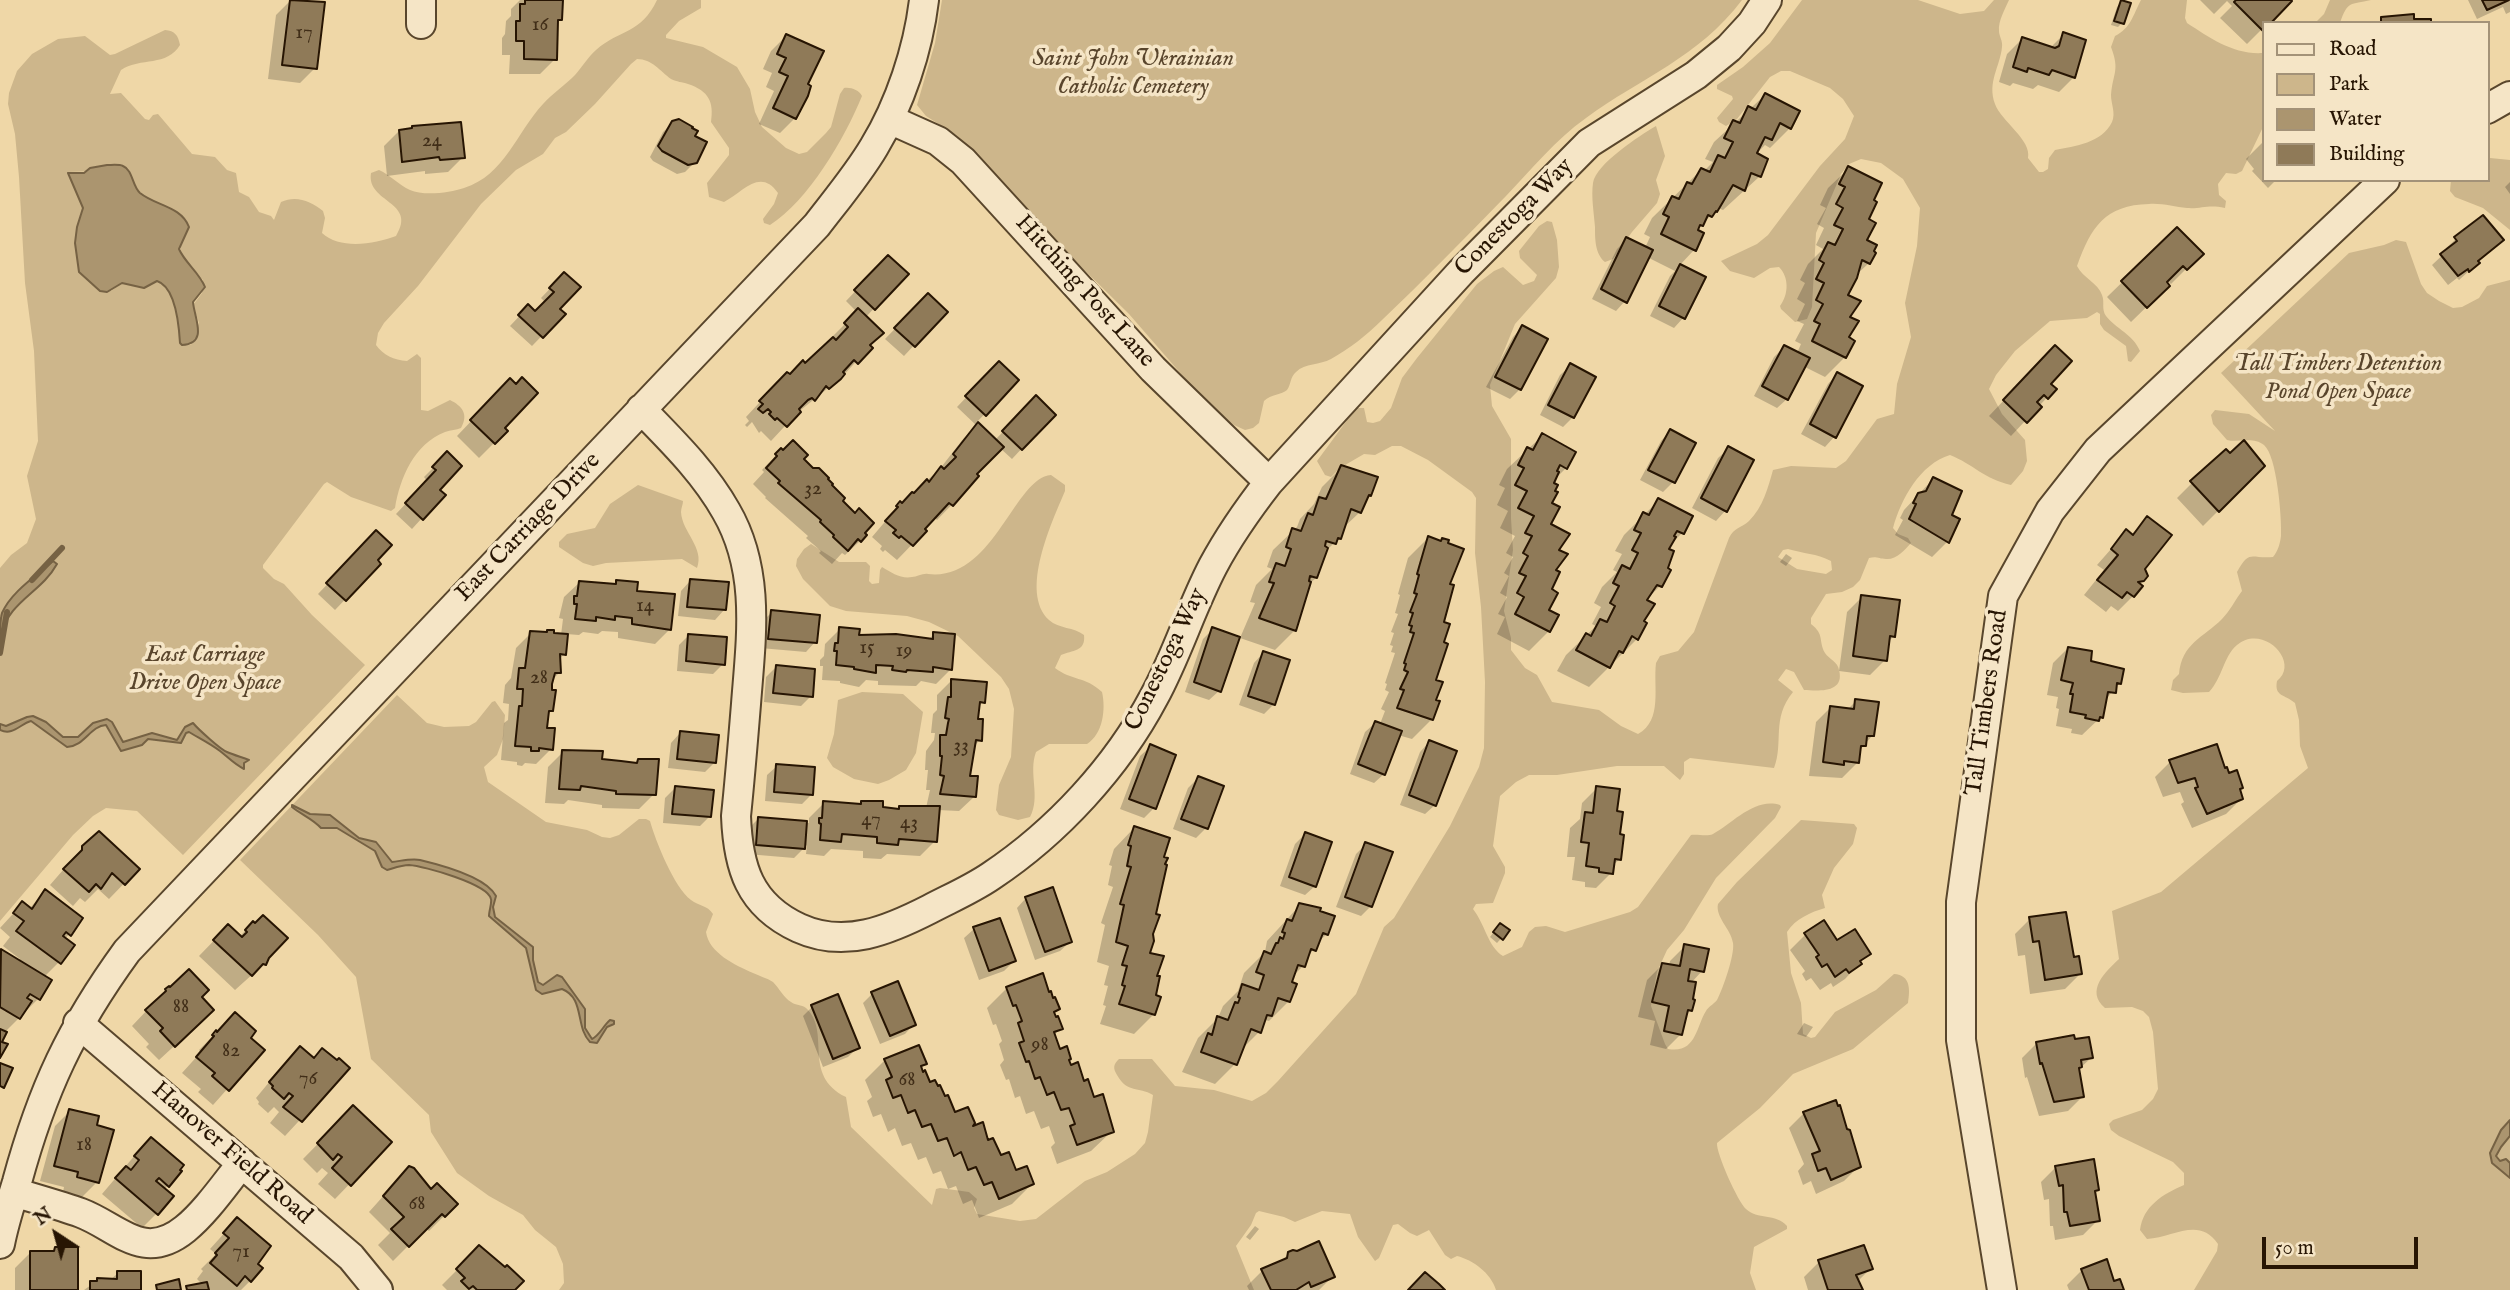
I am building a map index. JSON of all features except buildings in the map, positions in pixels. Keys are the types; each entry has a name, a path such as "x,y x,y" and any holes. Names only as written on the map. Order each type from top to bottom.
{"street":[{"name":"East Carriage Drive","path":"0,1244 40,1104 78,1023 127,951 817,225 859,170 889,119 915,41 924,0"},
{"name":"Conestoga Way","path":"641,409 691,460 707,481 727,513 744,554 753,619 736,816 738,848 744,872 755,894 794,926 834,938 862,937 965,891 1011,862 1086,794 1129,738 1154,697 1213,566 1241,519 1269,482 1461,272 1589,143 1696,75 1736,40 1752,23 1767,0"},
{"path":"2489,108 2510,96"},
{"name":"Hitching Post Lane","path":"889,119 938,141 963,161 1153,369 1269,482"},
{"name":"Tall Timbers Road","path":"2002,1290 1961,1040 1961,902 2003,596 2050,511 2098,450 2383,182"},
{"name":"Hanover Field Road","path":"78,1023 351,1257 378,1290"},
{"path":"14,1192 82,1214 124,1238 155,1242 166,1240 184,1229 242,1163"}],"green space":[{"name":"East Carriage Drive Open Space","path":"657,0 701,0 701,8 679,21 666,38 703,47 737,67 750,89 755,112 762,127 786,148 799,154 807,152 831,127 844,88 859,92 862,96 855,113 824,167 798,201 770,225 764,223 763,219 778,193 764,182 751,184 724,202 709,197 707,183 729,155 729,148 711,122 711,103 701,90 671,79 647,61 637,59 631,64 595,104 566,132 555,138 543,154 516,170 481,204 378,333 376,345 385,354 407,361 417,354 421,358 421,410 428,411 450,400 463,411 461,428 434,437 417,453 405,474 395,508 391,511 351,497 327,482 324,484 263,565 274,579 284,584 312,615 365,665 183,855 137,811 106,808 73,835 0,921 0,636 12,613 43,582 55,563 15,595 0,617 0,568 27,543 36,519 27,476 38,441 34,351 25,283 15,134 8,104 17,71 32,54 58,39 85,36 110,55 165,30 171,31 177,36 180,45 175,52 161,59 121,70 110,94 121,93 145,119 149,120 158,114 192,154 215,157 227,170 236,173 239,192 249,197 259,212 271,216 274,220 281,202 303,200 323,211 325,218 322,233 338,242 358,244 396,236 401,224 401,216 396,209 376,191 371,173 379,170 406,188 422,193 451,191 478,182 500,163 543,104 575,75 593,53 637,25 651,11","holes":["129,170 132,179 145,196 174,210 182,256 203,280 202,293 193,305 199,323 191,345 180,343 176,308 164,285 157,281 144,288 122,283 111,291 77,227 83,208 68,172"]},
{"name":"Saint John Ukrainian Catholic Cemetery","path":"942,0 1742,0 1725,20 1688,52 1586,118 1564,136 1376,326 1331,359 1296,372 1287,390 1264,401 1259,423 1245,430 1209,406 1129,314 1063,249 985,163 956,135 926,116 917,105 935,43"},
{"path":"1802,0 1918,0 1960,14 1984,11 1994,0 2009,0 2000,23 2002,47 1993,82 1993,96 1998,110 2025,144 2028,158 2039,172 2043,172 2048,169 2049,158 2055,150 2095,139 2108,129 2112,122 2111,95 2115,67 2111,47 2115,36 2131,21 2141,0 2187,0 2187,23 2232,48 2262,53 2262,129 2242,171 2236,174 2226,173 2218,184 2219,195 2226,201 2225,208 2187,208 2154,204 2121,209 2102,221 2094,230 2077,266 2100,291 2106,316 2133,340 2140,351 2131,362 2128,361 2126,346 2104,330 2097,312 2087,318 2050,321 2015,351 1996,375 1989,389 2002,414 2025,440 2027,461 2023,471 2011,485 1993,479 1950,455 1921,474 1901,506 1893,528 1911,543 1893,558 1869,558 1860,580 1842,592 1826,594 1811,618 1811,624 1820,635 1825,653 1838,667 1838,683 1829,689 1804,690 1794,672 1786,669 1778,680 1793,692 1782,712 1774,768 1690,758 1684,762 1684,774 1680,780 1664,766 1617,766 1557,775 1529,775 1500,796 1493,846 1505,867 1505,873 1493,903 1476,904 1473,909 1490,941 1503,956 1522,947 1529,932 1535,927 1546,926 1565,932 1630,912 1638,907 1691,835 1713,834 1753,808 1771,803 1780,805 1775,818 1716,878 1684,930 1667,950 1657,972 1651,1006 1668,1049 1677,1049 1690,1043 1706,1011 1717,1000 1725,980 1733,943 1719,914 1718,904 1801,820 1854,824 1857,828 1853,844 1834,868 1822,895 1825,908 1794,923 1787,932 1791,973 1801,1003 1803,1034 1815,1037 1835,1012 1876,990 1894,974 1906,980 1909,988 1908,1003 1853,1049 1793,1074 1760,1108 1717,1143 1728,1177 1746,1209 1778,1219 1787,1226 1787,1229 1754,1247 1750,1273 1756,1290 1496,1290 1486,1273 1475,1264 1457,1256 1451,1259 1445,1255 1429,1230 1417,1236 1398,1224 1393,1225 1379,1258 1375,1261 1358,1237 1350,1214 1322,1211 1295,1222 1259,1211 1236,1246 1254,1290 559,1290 564,1283 563,1264 556,1247 535,1230 523,1215 489,1196 457,1173 431,1132 429,1115 371,1059 356,977 318,935 240,860 397,695 427,723 444,727 469,726 495,701 505,715 503,739 497,755 484,767 488,782 546,822 587,830 610,838 619,835 639,819 650,821 661,852 678,885 691,900 713,914 706,932 712,946 731,962 773,982 788,1000 806,1008 813,1018 817,1029 820,1066 832,1088 846,1097 851,1127 932,1205 936,1189 940,1188 969,1192 977,1199 974,1208 977,1214 1020,1221 1036,1219 1085,1181 1107,1172 1135,1154 1145,1143 1153,1095 1129,1087 1121,1081 1114,1068 1119,1059 1152,1059 1175,1086 1214,1090 1252,1101 1266,1093 1278,1081 1356,994 1384,927 1394,918 1450,826 1479,767 1484,748 1485,682 1475,553 1476,498 1472,492 1428,460 1401,446 1392,446 1375,455 1364,454 1340,468 1331,477 1325,475 1317,461 1356,408 1364,408 1367,422 1380,421 1391,408 1402,378 1477,284 1503,267 1523,285 1534,281 1537,275 1520,258 1519,251 1539,226 1547,221 1552,222 1557,240 1559,267 1556,278 1515,324 1490,385 1492,406 1511,439 1513,550 1504,611 1511,638 1511,650 1525,668 1537,675 1552,702 1599,710 1638,734 1646,728 1654,712 1656,663 1660,656 1678,651 1694,632 1729,538 1758,510 1773,470 1791,466 1836,468 1846,461 1877,419 1894,414 1897,384 1911,337 1905,303 1917,246 1920,208 1903,179 1881,163 1861,159 1849,164 1841,174 1816,233 1812,307 1807,319 1795,322 1781,309 1787,286 1779,267 1770,268 1754,278 1730,271 1721,261 1757,244 1768,235 1820,166 1845,139 1854,116 1843,99 1830,88 1790,71 1781,71 1770,77 1737,119 1726,126 1717,118 1733,99 1717,89 1717,85 1770,43","holes":["1788,549 1831,561 1832,570 1826,574 1797,569 1778,557 1783,550"]},
{"path":"2330,0 2371,0 2348,7 2341,21 2317,21 2324,14"},
{"path":"1656,126 1665,156 1656,180 1660,194 1657,203 1613,259 1605,262 1596,246 1593,183 1610,159"},
{"path":"2489,159 2510,160 2510,230 2483,208 2455,197 2450,191 2451,182 2489,182"},
{"name":"Tall Timbers Detention Pond Open Space","path":"2396,240 2406,242 2421,284 2427,293 2453,308 2462,307 2479,298 2487,286 2510,280 2510,1290 2194,1290 2217,1251 2218,1244 2211,1236 2194,1230 2147,1239 2140,1230 2145,1214 2155,1202 2184,1185 2184,1173 2173,1162 2119,1136 2111,1130 2109,1124 2113,1120 2142,1110 2158,1089 2153,1032 2149,1017 2143,1011 2132,1007 2105,1008 2099,1002 2097,988 2103,976 2119,959 2112,911 2161,892 2308,768 2300,746 2295,703 2277,690 2277,681 2285,664 2282,655 2267,642 2247,639 2237,645 2209,692 2183,693 2171,690 2173,680 2179,674 2184,655 2189,648 2228,613 2242,591 2237,572 2241,565 2251,557 2273,557 2281,539 2278,488 2269,451 2260,442 2227,440 2213,424 2211,415 2215,410 2249,414 2275,431 2221,373 2349,253"},
{"path":"1051,475 1065,485 1065,491 1046,538 1037,575 1037,592 1041,608 1049,620 1084,635 1083,645 1061,655 1055,668 1096,687 1102,692 1104,706 1100,728 1087,744 1049,744 1036,752 1033,768 1033,809 1030,817 1018,820 999,815 996,810 999,785 1011,757 1014,709 1009,689 1001,677 958,636 929,622 907,616 846,611 830,606 803,579 796,566 797,559 811,544 839,562 866,562 870,566 869,581 872,584 879,583 882,567 904,577 950,572 969,562 986,547 1025,493 1038,480"},
{"path":"638,485 683,501 682,519 696,547 699,561 697,568 682,559 593,566 583,563 559,547 559,542 567,534 595,528 610,504"},
{"path":"862,692 903,694 923,712 916,753 906,770 878,784 854,779 833,767 827,758 834,734 838,700"}],"water":[{"path":"107,165 126,168 140,193 174,210 189,227 179,249 205,287 193,302 198,335 190,343 180,343 172,299 157,281 144,288 122,283 107,292 100,291 79,272 75,243 83,208 68,173 84,173 90,168"},
{"path":"53,561 57,564 50,574 18,605 0,636 1,616 6,605 24,585"},
{"path":"33,716 46,722 63,737 78,737 93,723 107,719 112,722 123,742 152,733 177,740 185,727 193,723 224,750 249,760 244,763 244,769 189,732 181,743 148,739 142,745 121,751 106,725 67,747 31,721 13,731 0,730 0,724 6,726"},
{"path":"292,805 310,814 330,815 359,838 376,842 392,862 420,860 462,873 483,883 496,896 493,907 495,917 533,947 538,982 543,985 557,975 562,977 585,1009 585,1028 592,1039 610,1020 614,1021 614,1024 607,1027 597,1043 590,1042 585,1036 574,999 569,993 562,989 542,994 536,990 526,948 489,916 491,899 487,893 468,882 417,866 406,865 387,870 382,867 375,851 337,828 321,828"},
{"path":"2510,1120 2510,1136 2496,1156 2500,1161 2506,1159 2510,1163 2510,1178 2492,1163 2490,1153 2501,1130"}],"waterway":[{"path":"32,580 62,548"},
{"path":"0,653 7,612"}]}
